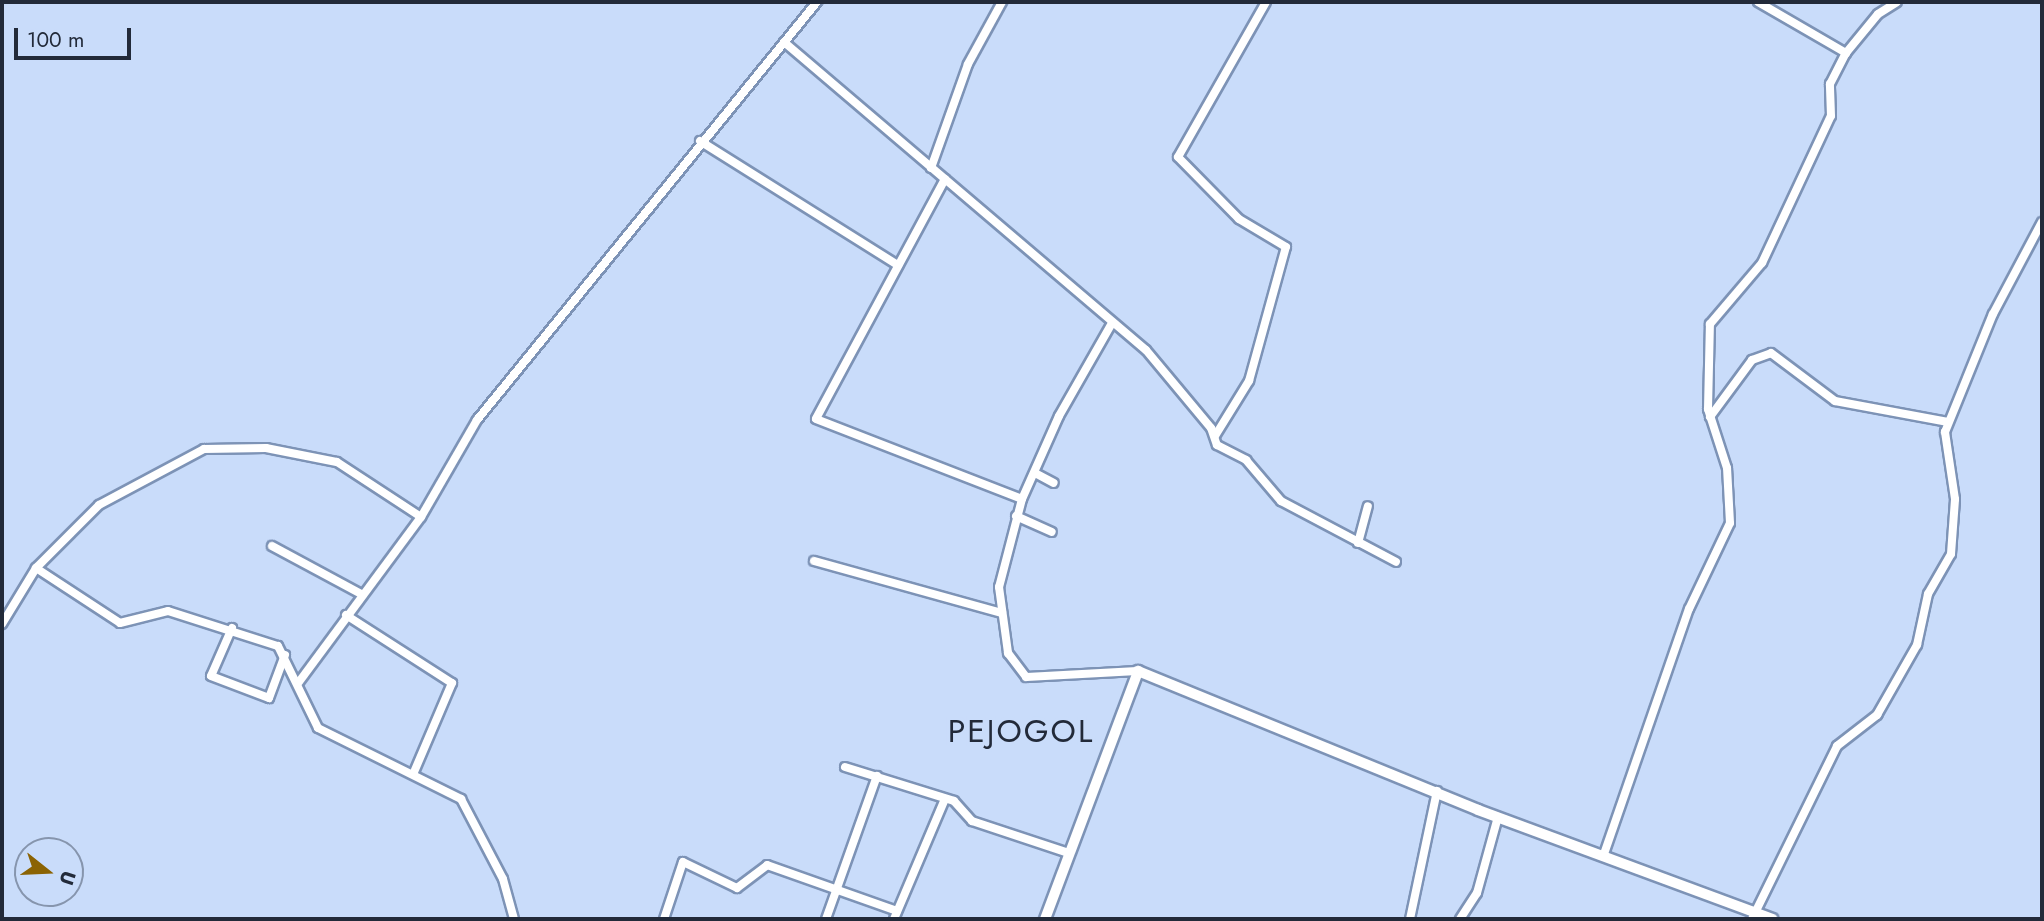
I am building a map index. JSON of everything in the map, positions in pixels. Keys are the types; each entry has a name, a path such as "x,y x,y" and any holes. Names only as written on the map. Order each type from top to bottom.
{"street":[{"path":"299,682 361,594 421,517 477,420 700,141 817,2"},
{"path":"931,167 968,64 1002,2"},
{"path":"1214,436 1249,381 1286,247 1239,219 1178,157 1266,2"},
{"path":"1758,2 1846,53"},
{"path":"1604,854 1689,609 1730,523 1727,468 1710,418 1712,321 1762,262 1831,117 1830,84 1846,53 1878,14 1897,2"},
{"path":"784,42 1150,355 1219,446 1250,463 1281,501 1396,562"},
{"path":"700,141 898,265"},
{"path":"945,179 816,419 1023,499"},
{"path":"1754,916 1838,746 1877,715 1917,645 1928,594 1951,554 1948,422 1993,314 2042,222"},
{"path":"1112,323 1023,499 1001,568 1002,613 1008,653 1026,677 1138,671 1498,817 1604,854 1754,916 1772,919"},
{"path":"1710,418 1752,360 1771,353 1835,401 1948,422"},
{"path":"2,624 36,568 113,495 204,450 231,445 337,462 421,517"},
{"path":"1035,473 1054,483"},
{"path":"1357,543 1368,506"},
{"path":"1016,516 1052,532"},
{"path":"272,546 361,594"},
{"path":"814,561 1002,613"},
{"path":"36,568 120,623 161,610 232,628 272,642 285,655 318,728 450,788 474,816 514,919"},
{"path":"346,615 452,683 414,772"},
{"path":"232,628 211,676 269,698 285,655"},
{"path":"1045,919 1066,852 1138,671"},
{"path":"845,767 956,802 972,821 1066,852"},
{"path":"827,919 877,776"},
{"path":"1410,919 1437,792"},
{"path":"664,919 683,862 730,887 767,865 837,890 895,915 945,799"},
{"path":"1460,919 1477,894 1498,817"}],"district":[{"name":"PEJOGOL","path":"1021,731"}]}
